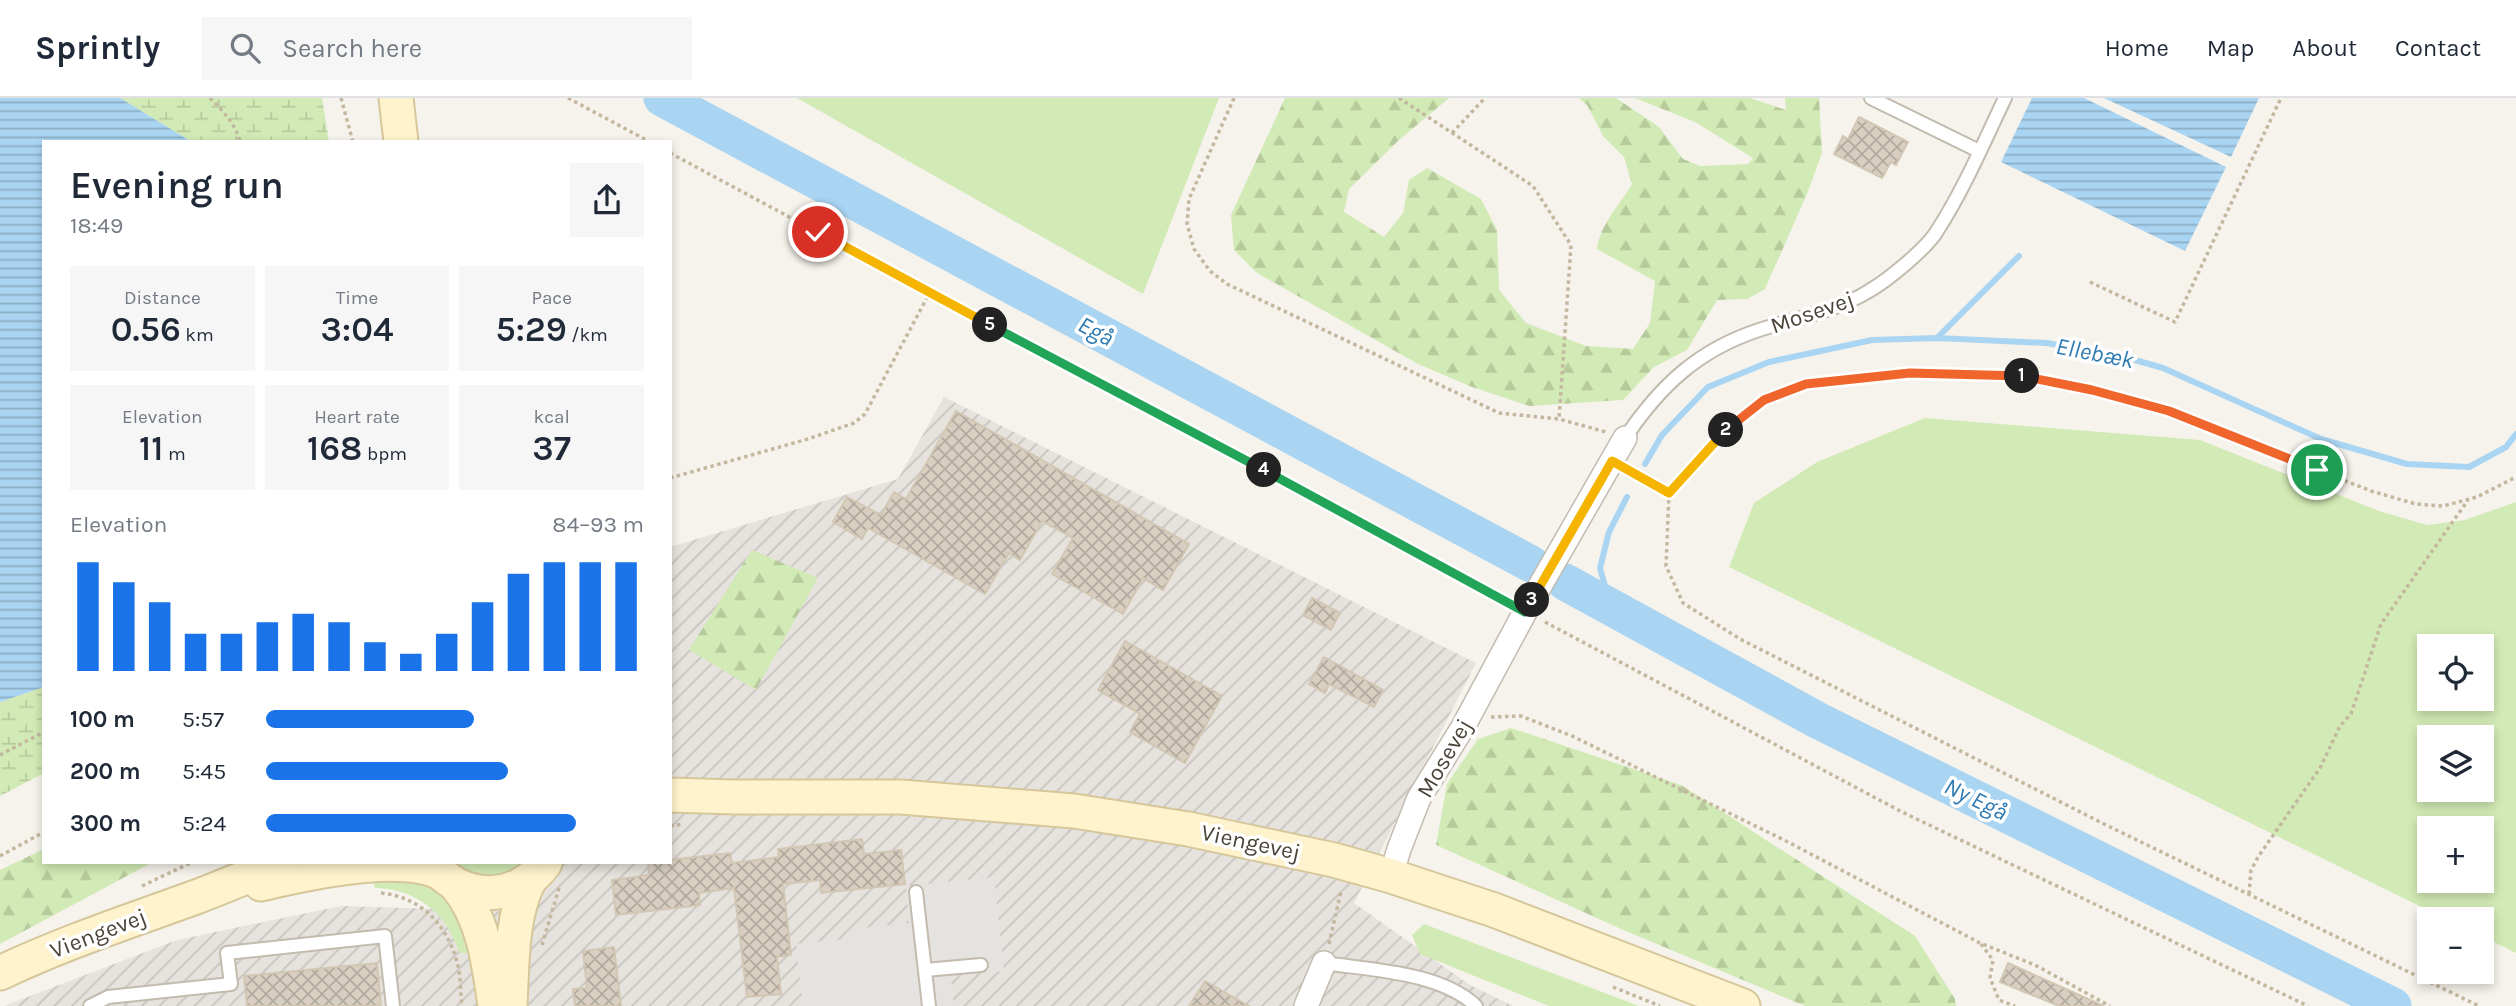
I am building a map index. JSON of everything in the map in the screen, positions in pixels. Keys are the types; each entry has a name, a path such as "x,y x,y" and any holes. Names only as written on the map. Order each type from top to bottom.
{"street":[{"path":"396,98 401,140"},
{"name":"Mosevej","path":"1391,876 1419,798 1463,727 1525,612 1625,438"},
{"name":"Viengevej","path":"672,794 735,797 901,797 1074,811 1188,829 1334,860 1391,876 1494,910 1743,1006"},
{"name":"Viengevej","path":"683,816 735,797"},
{"path":"69,943 177,887 234,864"},
{"name":"Viengevej","path":"0,974 69,943 283,864"},
{"name":"Viengevej","path":"197,897 302,875 364,867 418,866 443,874 474,892 511,889 546,873"},
{"path":"510,1006 523,895 546,873"},
{"path":"443,874 467,900 480,931 495,1006"},
{"path":"1306,1006 1324,964"}],"lane":[{"path":"1871,98 1979,151"},
{"name":"Mosevej","path":"1625,438 1647,404 1681,371 1714,348 1757,330 1830,310 1870,291 1900,268 1936,233 2005,98"},
{"path":"916,892 929,1006"},
{"path":"90,1006 108,997 231,984 228,953 385,936 393,1006"},
{"path":"925,970 981,964"},
{"path":"1324,964 1403,974 1462,993 1476,1006"}],"path":[{"path":"210,98 229,118 239,140"},
{"path":"341,98 352,140"},
{"path":"568,98 646,140"},
{"path":"1234,98 1189,199 1187,224 1194,249 1210,271 1227,284 1499,413 1559,419 1625,438"},
{"path":"1398,98 1533,186 1571,244 1559,419"},
{"path":"1452,133 1485,98"},
{"path":"2090,282 2175,322 2281,98"},
{"path":"672,154 1902,812 2308,1006"},
{"path":"672,477 808,439 854,423 865,415 930,292"},
{"path":"2479,1006 1874,709 1740,639 1683,603 1666,566 1669,493 1729,426 1764,400 1806,384 1910,373 2031,377 2092,390 2169,411 2371,491 2416,504 2443,506 2468,499 2516,477"},
{"path":"1612,461 1669,493"},
{"path":"2249,894 2251,870 2258,857 2320,768 2340,726 2351,714 2381,624 2468,499"},
{"path":"1463,727 1489,717 1521,716 1572,736 1788,842 1980,943 2035,965 2110,1006"},
{"path":"0,755 42,733"},
{"path":"0,856 42,833"},
{"path":"364,867 370,891 410,901 421,906 436,919 448,938 458,963 462,1006"},
{"path":"541,949 546,873"},
{"path":"1324,964 1341,891 1352,894"},
{"path":"1980,943 1993,960 1990,978 1999,1000 2015,1006"},
{"path":"1611,986 1660,1006"}],"shaded area":[{"path":"944,397 1476,663 1354,903 1470,985 1513,1006 4,1006 177,940 341,906 500,911 534,903 557,878 562,864 672,864 672,546 898,479"},
{"path":"994,877 1004,971 951,976 954,1006 803,1006 796,944 852,938 851,929 909,923 906,886"}],"green space":[{"path":"120,98 322,98 329,140 189,140"},
{"path":"797,98 1219,98 1143,294"},
{"path":"1285,98 1449,98 1399,140 1349,189 1344,212 1384,237 1403,213 1409,180 1427,168 1481,199 1497,230 1499,290 1526,323 1586,346 1633,349 1650,323 1655,281 1597,249 1606,223 1632,184 1624,157 1603,136 1587,105 1579,98 1616,98 1659,127 1683,159 1700,166 1748,164 1753,158 1695,122 1635,98 1750,98 1786,110 1785,98 1819,98 1822,153 1765,289 1747,299 1717,300 1687,350 1654,367 1623,400 1529,406 1472,387 1418,364 1257,273 1234,250 1231,215"},
{"path":"1925,418 2200,440 2379,511 2427,525 2465,520 2516,502 2516,953 2494,942 2494,907 2422,907 1729,567 1754,503 1817,462"},
{"path":"752,550 818,578 756,690 689,650"},
{"path":"42,688 42,774 0,796 0,702"},
{"path":"1511,728 1681,785 1915,936 1955,999 1956,1006 1805,1006 1621,929 1436,845 1447,784 1478,739"},
{"path":"42,850 42,864 149,864 0,944 0,870"},
{"path":"448,864 531,864 493,882"},
{"path":"409,873 442,890 477,954 460,953 442,919 426,904 407,894 375,888 372,875"},
{"path":"1424,924 1639,1006 1549,1006 1420,954 1412,935"}],"water":[{"path":"0,98 120,98 189,140 42,140 42,688 0,702"},
{"path":"2032,98 2084,98 2226,167 2185,251 2001,162"},
{"path":"2104,98 2259,98 2231,157"}],"building":[{"path":"1859,117 1908,142 1896,165 1891,162 1882,178 1834,154 1843,136 1848,139"},
{"path":"956,411 1189,544 1163,590 1143,578 1123,614 1052,574 1073,538 1042,521 1020,560 1009,553 985,594 868,528 862,539 833,522 847,497 881,515 894,492 906,499"},
{"path":"1312,598 1340,613 1331,630 1303,615"},
{"path":"1125,641 1222,696 1185,763 1130,732 1140,714 1098,690"},
{"path":"1324,657 1383,690 1374,707 1329,684 1325,693 1309,684"},
{"path":"862,839 864,854 901,850 905,884 821,893 820,880 783,884 791,955 777,957 781,994 747,997 734,888 699,893 700,905 616,915 612,880 649,875 648,864 672,864 672,860 730,853 732,863 779,857 778,849"},
{"path":"614,947 621,1006 575,1006 573,989 587,988 583,951"},
{"path":"377,963 381,1006 247,1006 244,976"},
{"path":"2008,963 2104,1006 2059,1006 2000,982"},
{"path":"1205,981 1249,1006 1189,1006"}],"waterway":[{"name":"Egå","path":"662,98 1531,564"},
{"path":"1937,338 2019,256"},
{"name":"Ellebæk","path":"1645,464 1662,435 1708,387 1769,362 1872,340 1937,338 2047,343 2121,356 2163,368 2321,439 2407,464 2469,467 2506,447 2516,434"},
{"path":"1611,607 1600,568 1609,532 1627,497"},
{"name":"Ny Egå","path":"1565,582 1819,721 2393,1006"}],"route":[{"path":"818,232 1525,612 1612,461 1669,493 1729,426 1764,400 1806,384 1910,373 2031,377 2169,411 2317,470"}]}
